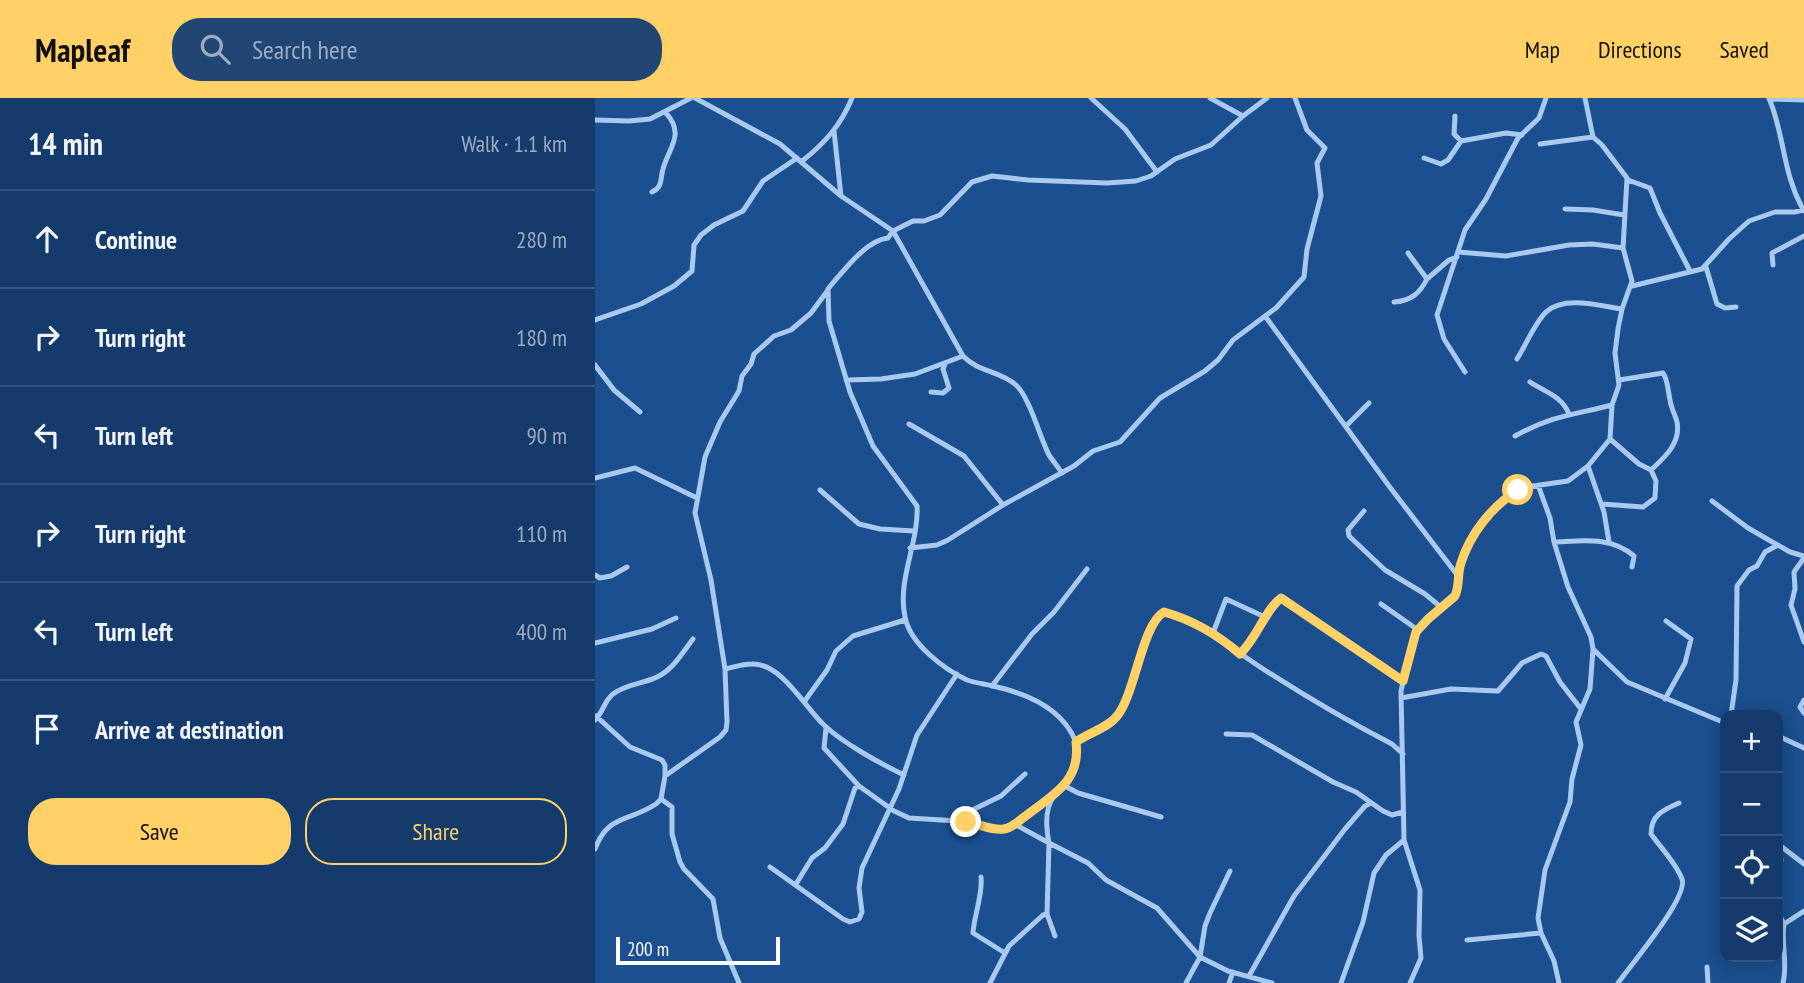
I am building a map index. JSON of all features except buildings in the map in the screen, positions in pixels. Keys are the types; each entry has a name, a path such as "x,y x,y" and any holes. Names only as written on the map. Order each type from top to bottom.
{"street":[{"path":"595,120 640,121 693,98 780,144 841,196 893,231 963,356 976,368 1015,383 1038,426 1048,453 1062,473"},
{"path":"595,320 623,312 674,286 692,271 694,245 701,235 714,225 743,211 763,181 799,160 834,131 852,98"},
{"path":"1091,98 1125,129 1157,172"},
{"path":"1210,98 1243,116"},
{"path":"665,776 726,730 728,703 725,669 711,580 695,513 705,457 720,422 739,391 742,376 751,364 754,354 774,335 791,330 811,313 828,289 878,239 888,238 893,231 913,221 924,221 940,215 972,182 992,176 1028,180 1124,183 1136,181 1157,172 1175,159 1212,145 1267,98"},
{"path":"910,548 937,545 948,540 1003,505 1062,473 1093,451 1111,446 1127,437 1145,412 1160,398 1205,371 1218,360 1233,340 1276,308 1304,277 1307,249 1321,201 1317,168 1325,148 1307,130 1295,98"},
{"path":"1465,372 1448,346 1437,320 1465,230 1486,199 1515,143 1539,118 1545,98"},
{"path":"1410,983 1421,960 1418,928 1420,890 1404,840 1403,812 1401,698 1412,641 1417,630 1455,596 1461,563 1474,535 1495,507 1518,490 1568,481 1588,466 1610,439 1612,405 1619,380 1615,353 1622,309 1632,286 1623,248 1628,180 1593,137 1585,98"},
{"path":"1632,286 1706,267 1729,239 1749,221 1775,212 1795,212 1803,209 1786,168 1769,98 1804,100"},
{"path":"652,192 660,185 661,172 675,141 675,130 665,112"},
{"path":"1455,116 1454,134 1461,141"},
{"path":"834,131 841,196"},
{"path":"1424,158 1445,163 1461,141 1494,135 1522,135"},
{"path":"1540,144 1593,137"},
{"path":"1628,180 1650,188 1690,271"},
{"path":"1565,208 1624,215"},
{"path":"1773,265 1772,253 1804,236"},
{"path":"1394,302 1410,299 1419,293 1427,279 1457,255 1506,256 1569,245 1593,244 1623,248"},
{"path":"1408,253 1427,279"},
{"path":"1706,267 1717,304 1725,308 1736,307"},
{"path":"828,289 831,334 846,380 873,446 917,506 903,599 905,620 919,645 957,674 976,682 1031,696 1063,721 1076,742 1078,760 1074,771 1053,797 1023,817 1016,825"},
{"path":"1517,359 1546,312 1556,307 1577,303 1622,309"},
{"path":"1265,316 1405,509 1458,576"},
{"path":"846,380 898,378 928,371 963,356"},
{"path":"931,392 943,393 949,388 943,369 945,364"},
{"path":"595,365 614,390 640,412"},
{"path":"1619,380 1664,373 1666,376 1677,433 1667,455 1651,470"},
{"path":"1530,382 1558,397 1569,414"},
{"path":"1346,426 1369,403"},
{"path":"1515,436 1541,422 1612,405"},
{"path":"909,424 964,456 1003,505"},
{"path":"1602,504 1636,508 1643,507 1655,498 1656,487 1651,470 1639,464 1610,439"},
{"path":"1588,466 1602,504 1609,542"},
{"path":"595,478 635,468 697,498"},
{"path":"1538,485 1551,518 1554,542 1568,587 1591,637 1593,649 1590,689 1576,722 1581,745 1572,779 1570,802 1542,880 1538,919 1541,933 1554,961 1559,983"},
{"path":"820,490 859,524 880,529 914,531"},
{"path":"1712,501 1740,523 1790,552 1804,557 1794,572 1795,589 1791,604 1804,642"},
{"path":"1364,511 1348,530 1349,537 1384,570 1425,594 1442,608"},
{"path":"1554,542 1609,542 1632,555 1635,560 1632,567"},
{"path":"1732,710 1736,680 1738,609 1735,592 1744,576 1756,566 1765,552 1779,545"},
{"path":"595,575 600,578 611,576 628,566"},
{"path":"992,685 1087,569"},
{"path":"1213,633 1226,598 1267,618"},
{"path":"1240,654 1267,618 1272,606 1281,598 1403,681"},
{"path":"1381,604 1417,630"},
{"path":"1076,742 1117,718 1159,615 1164,612 1213,633 1240,654 1306,696 1392,744 1403,754"},
{"path":"595,643 652,629 676,618"},
{"path":"804,702 831,664 836,651 852,636 905,620"},
{"path":"1665,699 1685,663 1691,639 1666,621"},
{"path":"595,849 601,834 610,825 652,807 661,799 665,776 662,760 630,747 596,717 612,694 634,683 659,676 674,665 693,639"},
{"path":"1593,649 1627,682 1720,721"},
{"path":"1401,698 1451,689 1498,691 1522,663 1541,654 1546,656 1560,682 1581,709"},
{"path":"725,669 753,664 765,666 786,682 826,728 904,775"},
{"path":"770,867 847,922 859,919 862,906 860,874 904,775 917,735 957,674"},
{"path":"1804,700 1800,708 1804,713"},
{"path":"826,728 824,748 859,786 890,809 915,820 974,822 994,829 1016,825 1088,863 1106,880 1157,908 1199,957 1233,972 1272,983"},
{"path":"1226,734 1252,735 1333,782 1356,792 1392,815 1403,812"},
{"path":"1783,738 1804,748"},
{"path":"951,821 1001,796 1025,775"},
{"path":"1063,785 1078,793 1161,817"},
{"path":"796,884 812,858 825,848 843,824 855,788 859,786"},
{"path":"1053,797 1046,824 1049,842 1047,914 1055,936"},
{"path":"661,799 672,807 674,843 684,869 713,899 720,938 739,983"},
{"path":"1249,976 1294,897 1345,829 1365,806 1371,803"},
{"path":"1618,983 1656,934 1683,888 1681,877 1651,834 1657,815 1679,803"},
{"path":"1341,983 1363,922 1374,873 1385,855 1404,840"},
{"path":"1783,849 1804,864"},
{"path":"1187,983 1199,957 1205,926 1230,871"},
{"path":"981,877 982,886 973,933 1005,953"},
{"path":"1783,983 1784,924 1804,911"},
{"path":"990,983 1009,946 1047,914"},
{"path":"1467,940 1541,933"},
{"path":"1707,967 1708,983"},
{"path":"1229,983 1233,972"}],"route":[{"path":"966,822 1003,829 1016,825 1023,817 1053,797 1074,771 1078,760 1076,742 1117,718 1150,633 1159,615 1164,612 1198,625 1224,640 1240,654 1259,631 1272,606 1281,598 1403,681 1413,638 1428,619 1455,596 1461,563 1474,535 1495,507 1518,490"}]}
